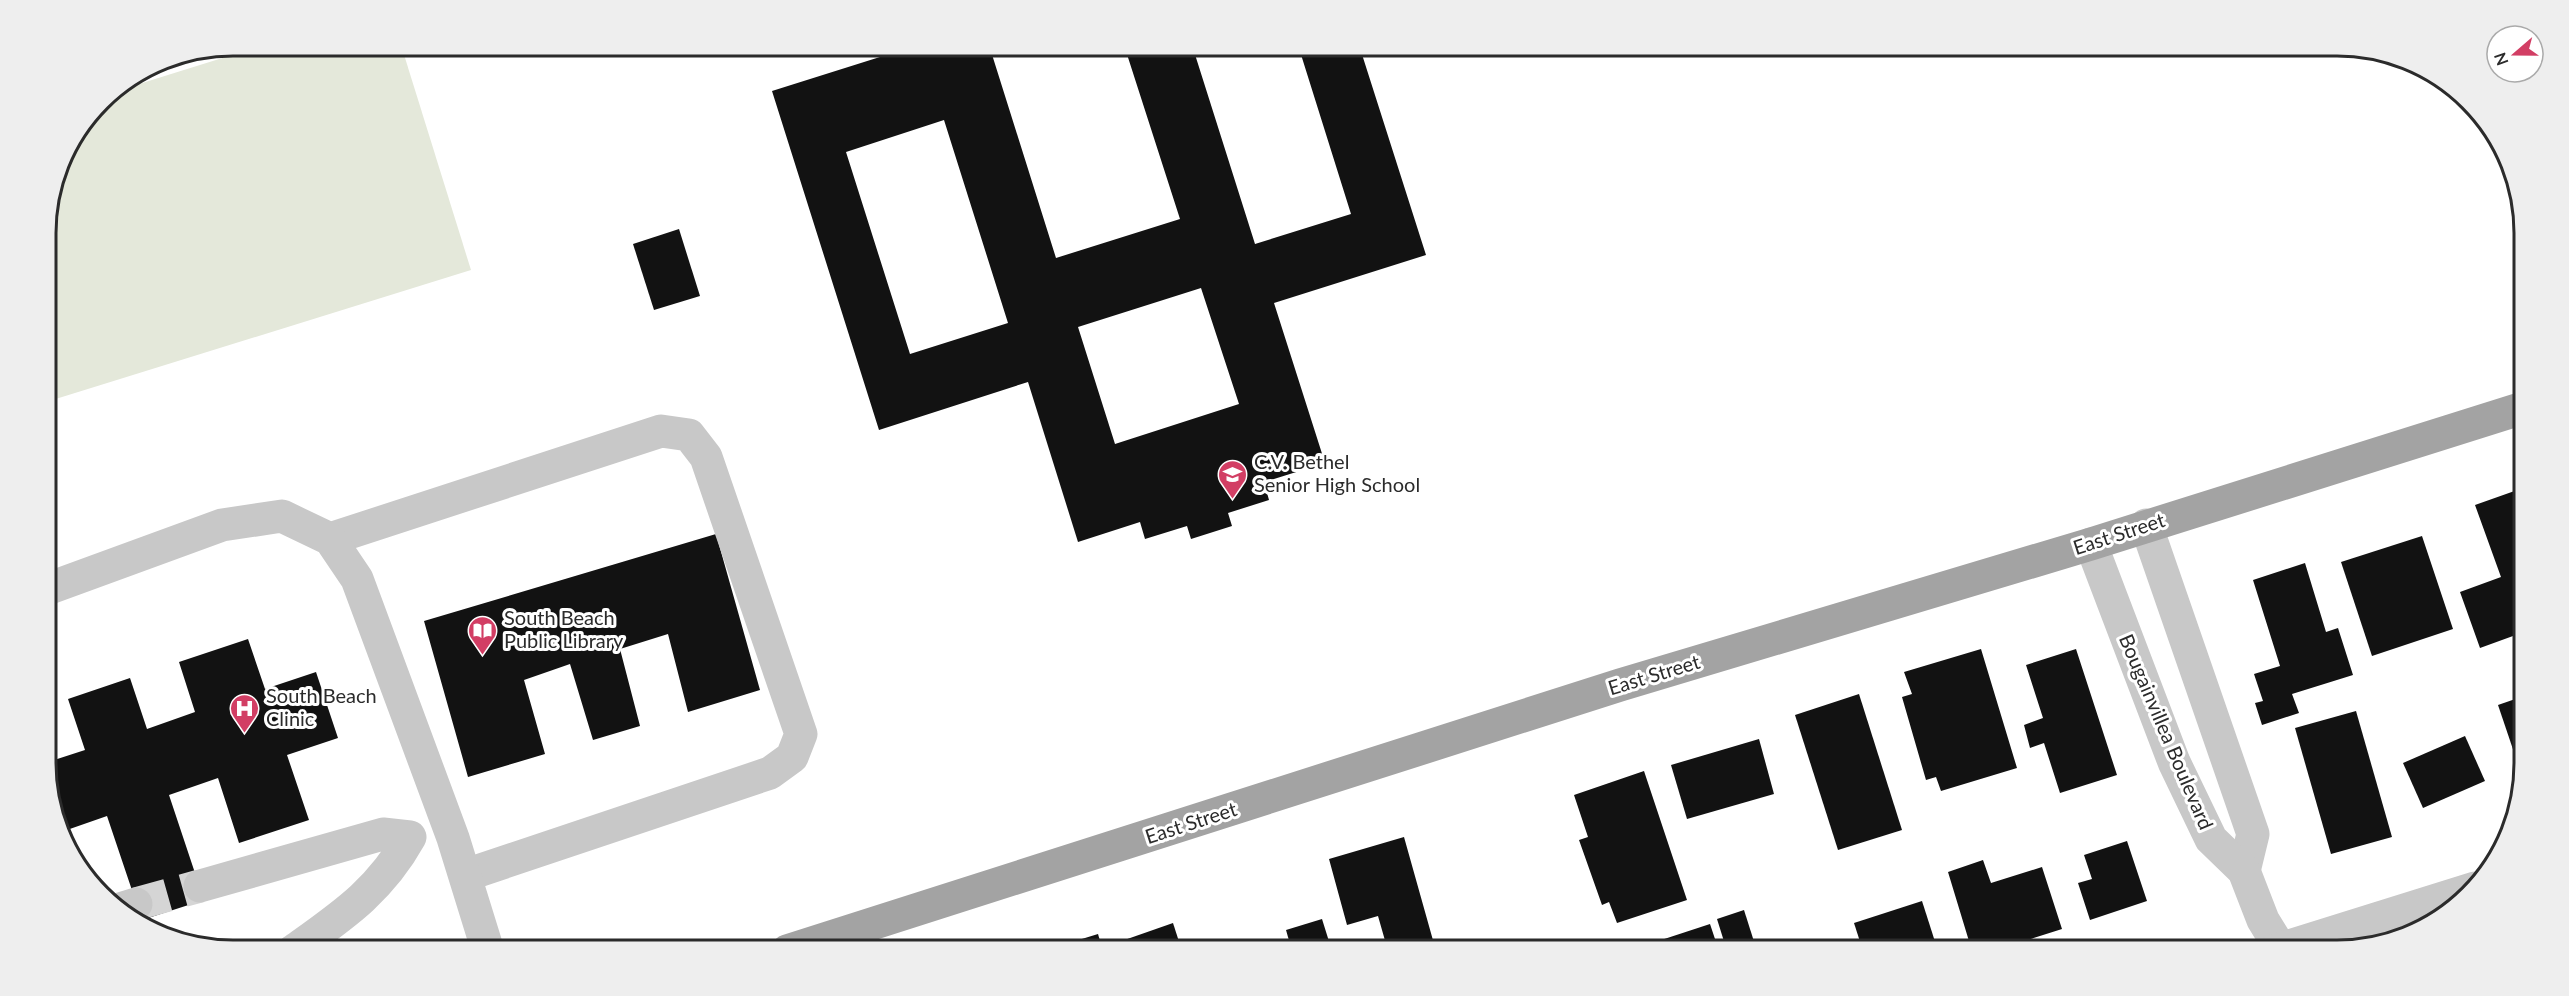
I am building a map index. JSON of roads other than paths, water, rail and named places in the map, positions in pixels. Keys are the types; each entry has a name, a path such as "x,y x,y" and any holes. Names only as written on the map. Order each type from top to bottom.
{"main road":[{"name":"East Street","path":"821,940 1620,685 2091,544 2514,411"}],"street":[{"path":"330,540 661,431 689,435 706,458 801,734 792,757 770,773 466,876"},
{"path":"56,586 222,525 282,516 330,540 357,579 453,838 485,940"},
{"path":"2146,525 2253,834 2244,871 2263,920 2274,940"},
{"name":"Bougainvillea Boulevard","path":"2091,544 2174,762 2211,839 2244,871"},
{"path":"200,886 383,834 453,838"},
{"path":"308,940 352,909 396,862 410,837"},
{"path":"2311,940 2456,894"}],"tunnel":[{"path":"136,904 200,886"}],"place":[{"name":"C.V. Bethel Senior High School","path":"1233,500"},
{"name":"South Beach Public Library","path":"483,656"},
{"name":"South Beach Clinic","path":"245,734"}]}
